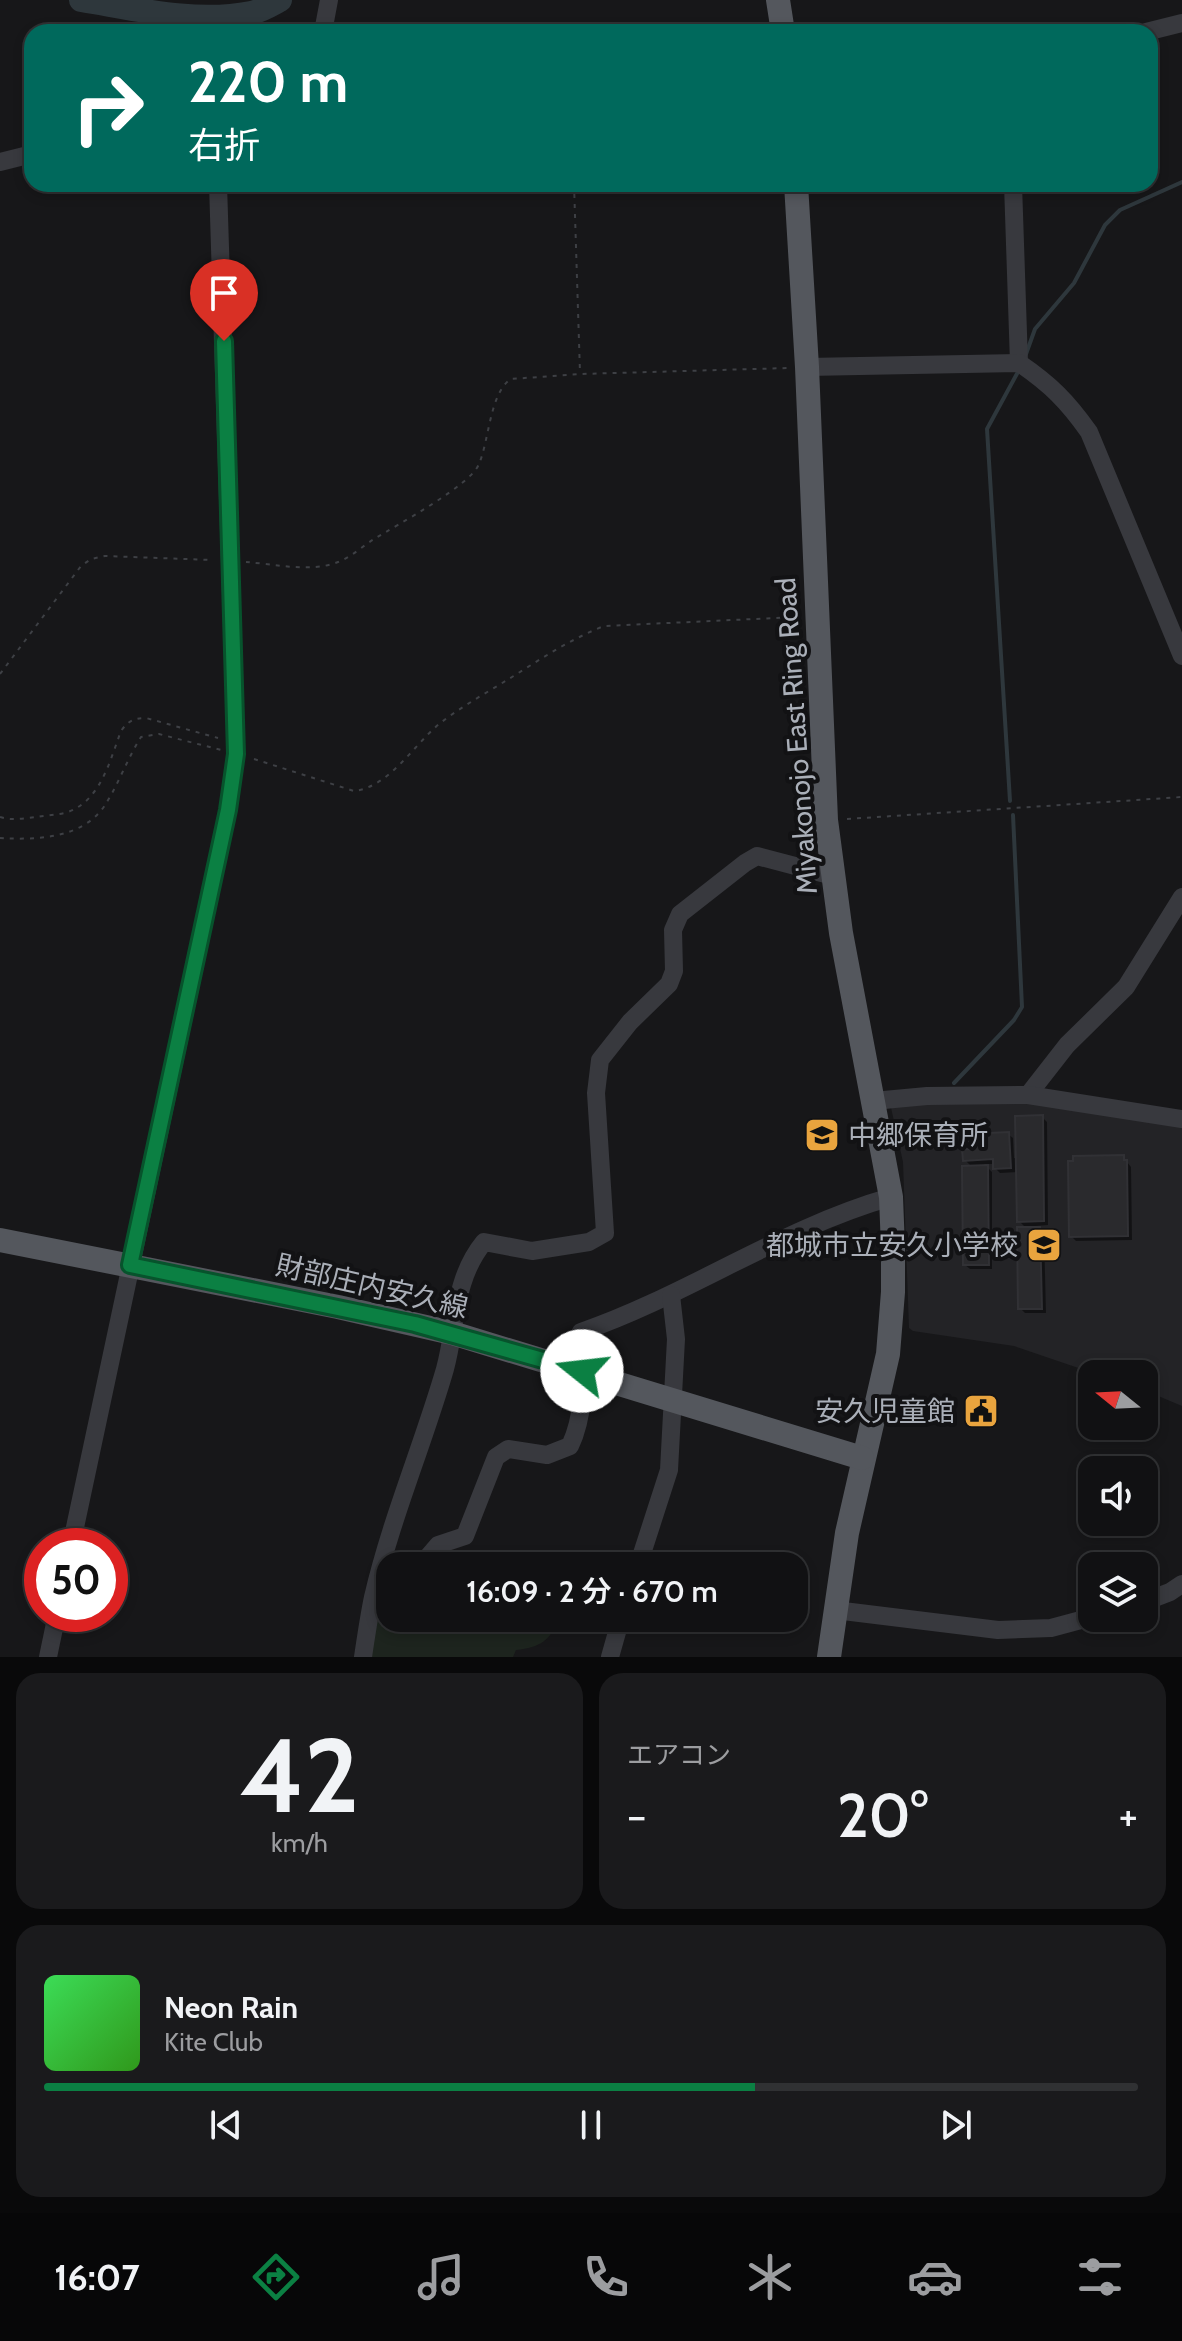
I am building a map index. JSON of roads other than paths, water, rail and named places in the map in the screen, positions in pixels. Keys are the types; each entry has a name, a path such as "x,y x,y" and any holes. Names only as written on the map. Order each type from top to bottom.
{"main road":[{"path":"778,0 782,24"},
{"name":"Miyakonojo East Ring Road","path":"796,192 826,820 841,933 891,1197 893,1292 888,1354 847,1533 829,1657"},
{"name":"財部庄内安久線","path":"0,1240 452,1333 862,1458"}],"street":[{"path":"324,24 329,0"},
{"path":"1158,29 1182,23"},
{"path":"0,162 24,156"},
{"path":"75,1528 228,810 236,748 218,192"},
{"path":"1013,192 1019,363"},
{"path":"807,367 1019,363 1046,381 1067,401 1089,432 1182,656"},
{"path":"389,1552 393,1528 447,1360 454,1311 472,1257 484,1242 532,1251 589,1242 605,1233 596,1093 600,1060 630,1022 669,984 674,971 673,930 680,914 757,856 833,876"},
{"path":"1028,1095 1067,1045 1126,987 1182,897"},
{"path":"873,1101 927,1096 1028,1095 1182,1119"},
{"path":"432,1552 438,1545 465,1536 496,1457 508,1449 547,1455 570,1446 578,1430 582,1401 581,1332 624,1317 671,1295 796,1231 852,1208 891,1197"},
{"path":"643,1552 669,1470 676,1339 671,1295"},
{"path":"1158,1597 1182,1584"},
{"path":"835,1610 998,1630 1051,1628 1078,1621"},
{"path":"363,1657 376,1615"},
{"path":"48,1657 53,1632"},
{"path":"610,1657 617,1632"}],"waterway":[{"path":"81,0 166,14 209,17 251,13 280,0"},
{"path":"1026,354 1035,329 1074,283 1105,225 1120,210 1182,182"},
{"path":"1010,801 987,429 1019,370"},
{"path":"954,1083 1014,1020 1022,1007 1013,815"}],"place":[{"name":"中郷保育所","path":"822,1135"},
{"name":"都城市立安久小学校","path":"1044,1245"},
{"name":"安久児童館","path":"981,1411"}]}
